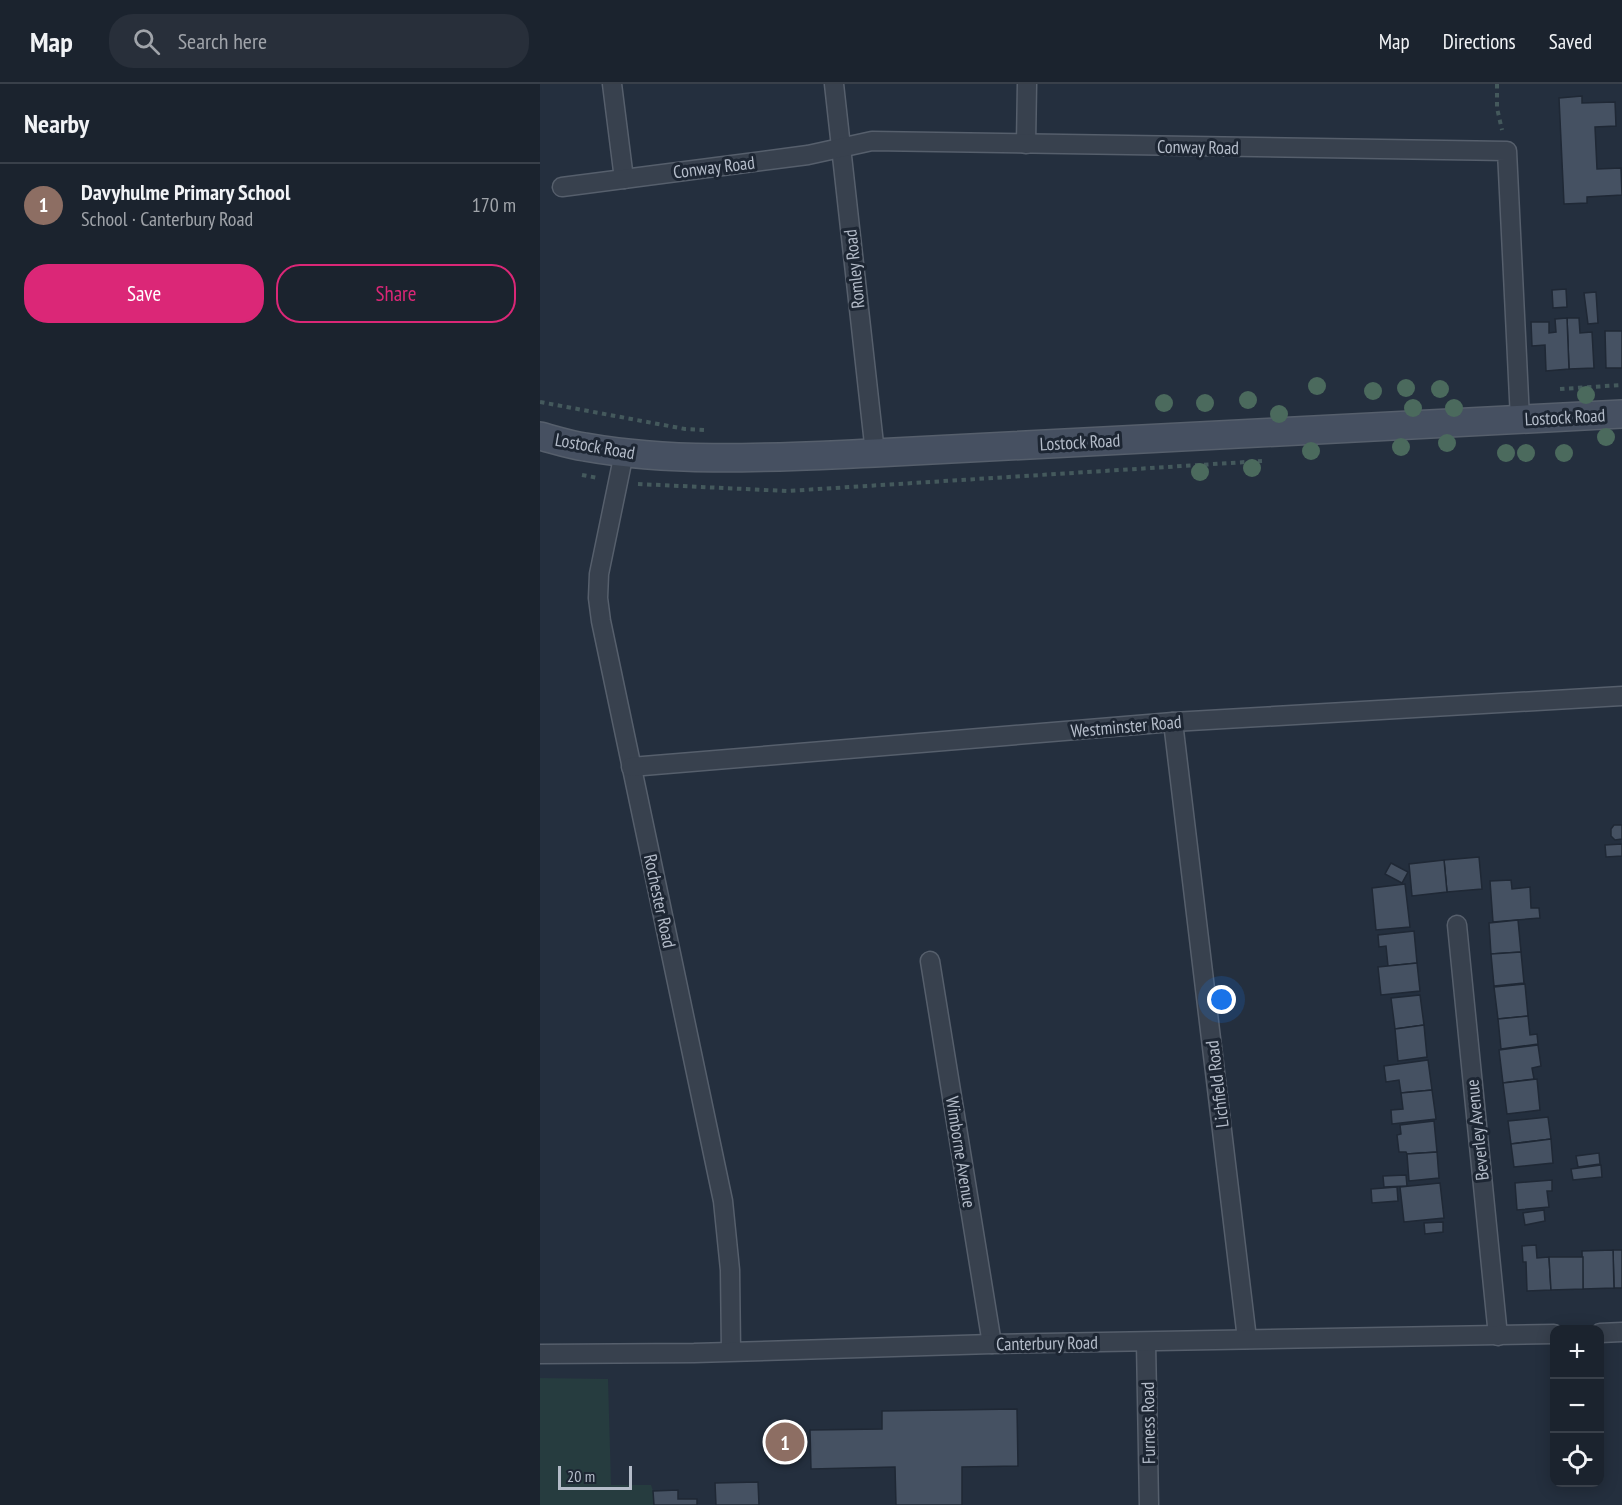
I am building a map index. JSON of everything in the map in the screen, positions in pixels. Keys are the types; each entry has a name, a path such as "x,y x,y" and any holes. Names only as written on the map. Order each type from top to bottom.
{"main road":[{"name":"Lostock Road","path":"540,435 582,447 624,453 695,457 766,457 1622,414"}],"street":[{"path":"612,84 624,179"},
{"name":"Romley Road","path":"834,84 874,453"},
{"path":"1026,144 1027,84"},
{"name":"Conway Road","path":"562,187 808,155 872,141 1507,151"},
{"path":"1507,151 1520,419"},
{"name":"Rochester Road","path":"624,453 599,573 598,598 723,1202 730,1270 731,1351"},
{"name":"Westminster Road","path":"632,767 1173,722 1622,696"},
{"name":"Lichfield Road","path":"1173,722 1247,1339"},
{"name":"Beverley Avenue","path":"1457,925 1498,1336"},
{"name":"Wimborne Avenue","path":"930,960 992,1344"},
{"path":"1604,1333 1622,1332"},
{"name":"Canterbury Road","path":"540,1354 694,1353 992,1344 1550,1334"},
{"name":"Furness Road","path":"1146,1342 1149,1505"}],"path":[{"path":"1497,84 1497,108 1507,151"},
{"path":"1518,392 1622,385"},
{"path":"540,402 686,429 709,430"}],"green space":[{"path":"540,1378 608,1379 611,1485 651,1485 654,1505 540,1505"}],"building":[{"path":"1582,96 1582,103 1615,102 1616,126 1595,127 1597,169 1621,168 1622,195 1587,197 1587,203 1564,204 1559,98"},
{"path":"1566,289 1567,307 1553,308 1552,290"},
{"path":"1596,292 1598,323 1588,324 1584,293"},
{"path":"1567,318 1579,318 1580,333 1592,332 1594,368 1569,369"},
{"path":"1567,318 1569,369 1546,371 1545,345 1532,346 1531,322 1549,322 1549,333 1556,332 1555,319"},
{"path":"1605,331 1622,331 1622,368 1606,368"},
{"path":"1614,825 1622,825 1622,839 1615,840 1611,836 1611,829"},
{"path":"1622,844 1622,856 1606,857 1605,845"},
{"path":"1479,857 1482,889 1447,892 1444,860"},
{"path":"1444,860 1447,892 1412,896 1409,864"},
{"path":"1391,863 1408,872 1402,883 1385,874"},
{"path":"1511,880 1512,889 1530,887 1531,908 1539,908 1540,918 1493,922 1490,881"},
{"path":"1405,884 1410,927 1376,930 1372,888"},
{"path":"1518,920 1521,952 1491,954 1489,923"},
{"path":"1414,931 1417,963 1388,966 1386,946 1379,947 1378,935"},
{"path":"1521,952 1524,983 1494,986 1491,954"},
{"path":"1417,963 1420,991 1381,995 1378,967"},
{"path":"1525,984 1528,1016 1498,1019 1494,987"},
{"path":"1420,995 1424,1025 1395,1029 1391,998"},
{"path":"1528,1016 1530,1035 1537,1034 1538,1044 1501,1049 1498,1019"},
{"path":"1424,1025 1427,1057 1398,1061 1395,1029"},
{"path":"1538,1045 1541,1066 1532,1068 1534,1079 1503,1083 1499,1050"},
{"path":"1428,1060 1432,1090 1401,1093 1399,1080 1386,1082 1384,1066"},
{"path":"1537,1079 1540,1110 1507,1114 1503,1083"},
{"path":"1432,1090 1436,1119 1392,1124 1391,1110 1403,1109 1401,1093"},
{"path":"1548,1117 1551,1139 1511,1144 1508,1121"},
{"path":"1434,1121 1437,1152 1407,1154 1399,1152 1397,1135 1401,1134 1400,1125"},
{"path":"1551,1139 1553,1163 1514,1167 1511,1144"},
{"path":"1437,1152 1439,1178 1409,1181 1407,1154"},
{"path":"1599,1153 1600,1164 1578,1167 1576,1156"},
{"path":"1601,1165 1602,1177 1573,1180 1571,1169"},
{"path":"1406,1175 1407,1186 1384,1187 1383,1176"},
{"path":"1552,1180 1552,1191 1547,1191 1549,1207 1517,1210 1515,1183"},
{"path":"1440,1183 1444,1218 1404,1222 1400,1187"},
{"path":"1397,1187 1398,1201 1372,1203 1371,1189"},
{"path":"1544,1210 1545,1221 1525,1225 1523,1213"},
{"path":"1443,1222 1443,1232 1425,1234 1424,1223"},
{"path":"1536,1245 1537,1258 1549,1257 1551,1290 1527,1291 1526,1262 1523,1262 1522,1246"},
{"path":"1613,1250 1622,1250 1622,1288 1614,1288"},
{"path":"1613,1250 1614,1288 1583,1289 1582,1251"},
{"path":"1549,1257 1583,1257 1583,1289 1551,1290"},
{"path":"1017,1409 1018,1466 962,1467 962,1505 896,1505 895,1467 811,1469 810,1430 882,1429 882,1411"},
{"path":"758,1482 759,1505 716,1505 715,1483"},
{"path":"678,1490 678,1499 697,1499 697,1505 654,1505 653,1491"}],"place":[{"name":"Davyhulme Primary School","path":"785,1442"}]}
